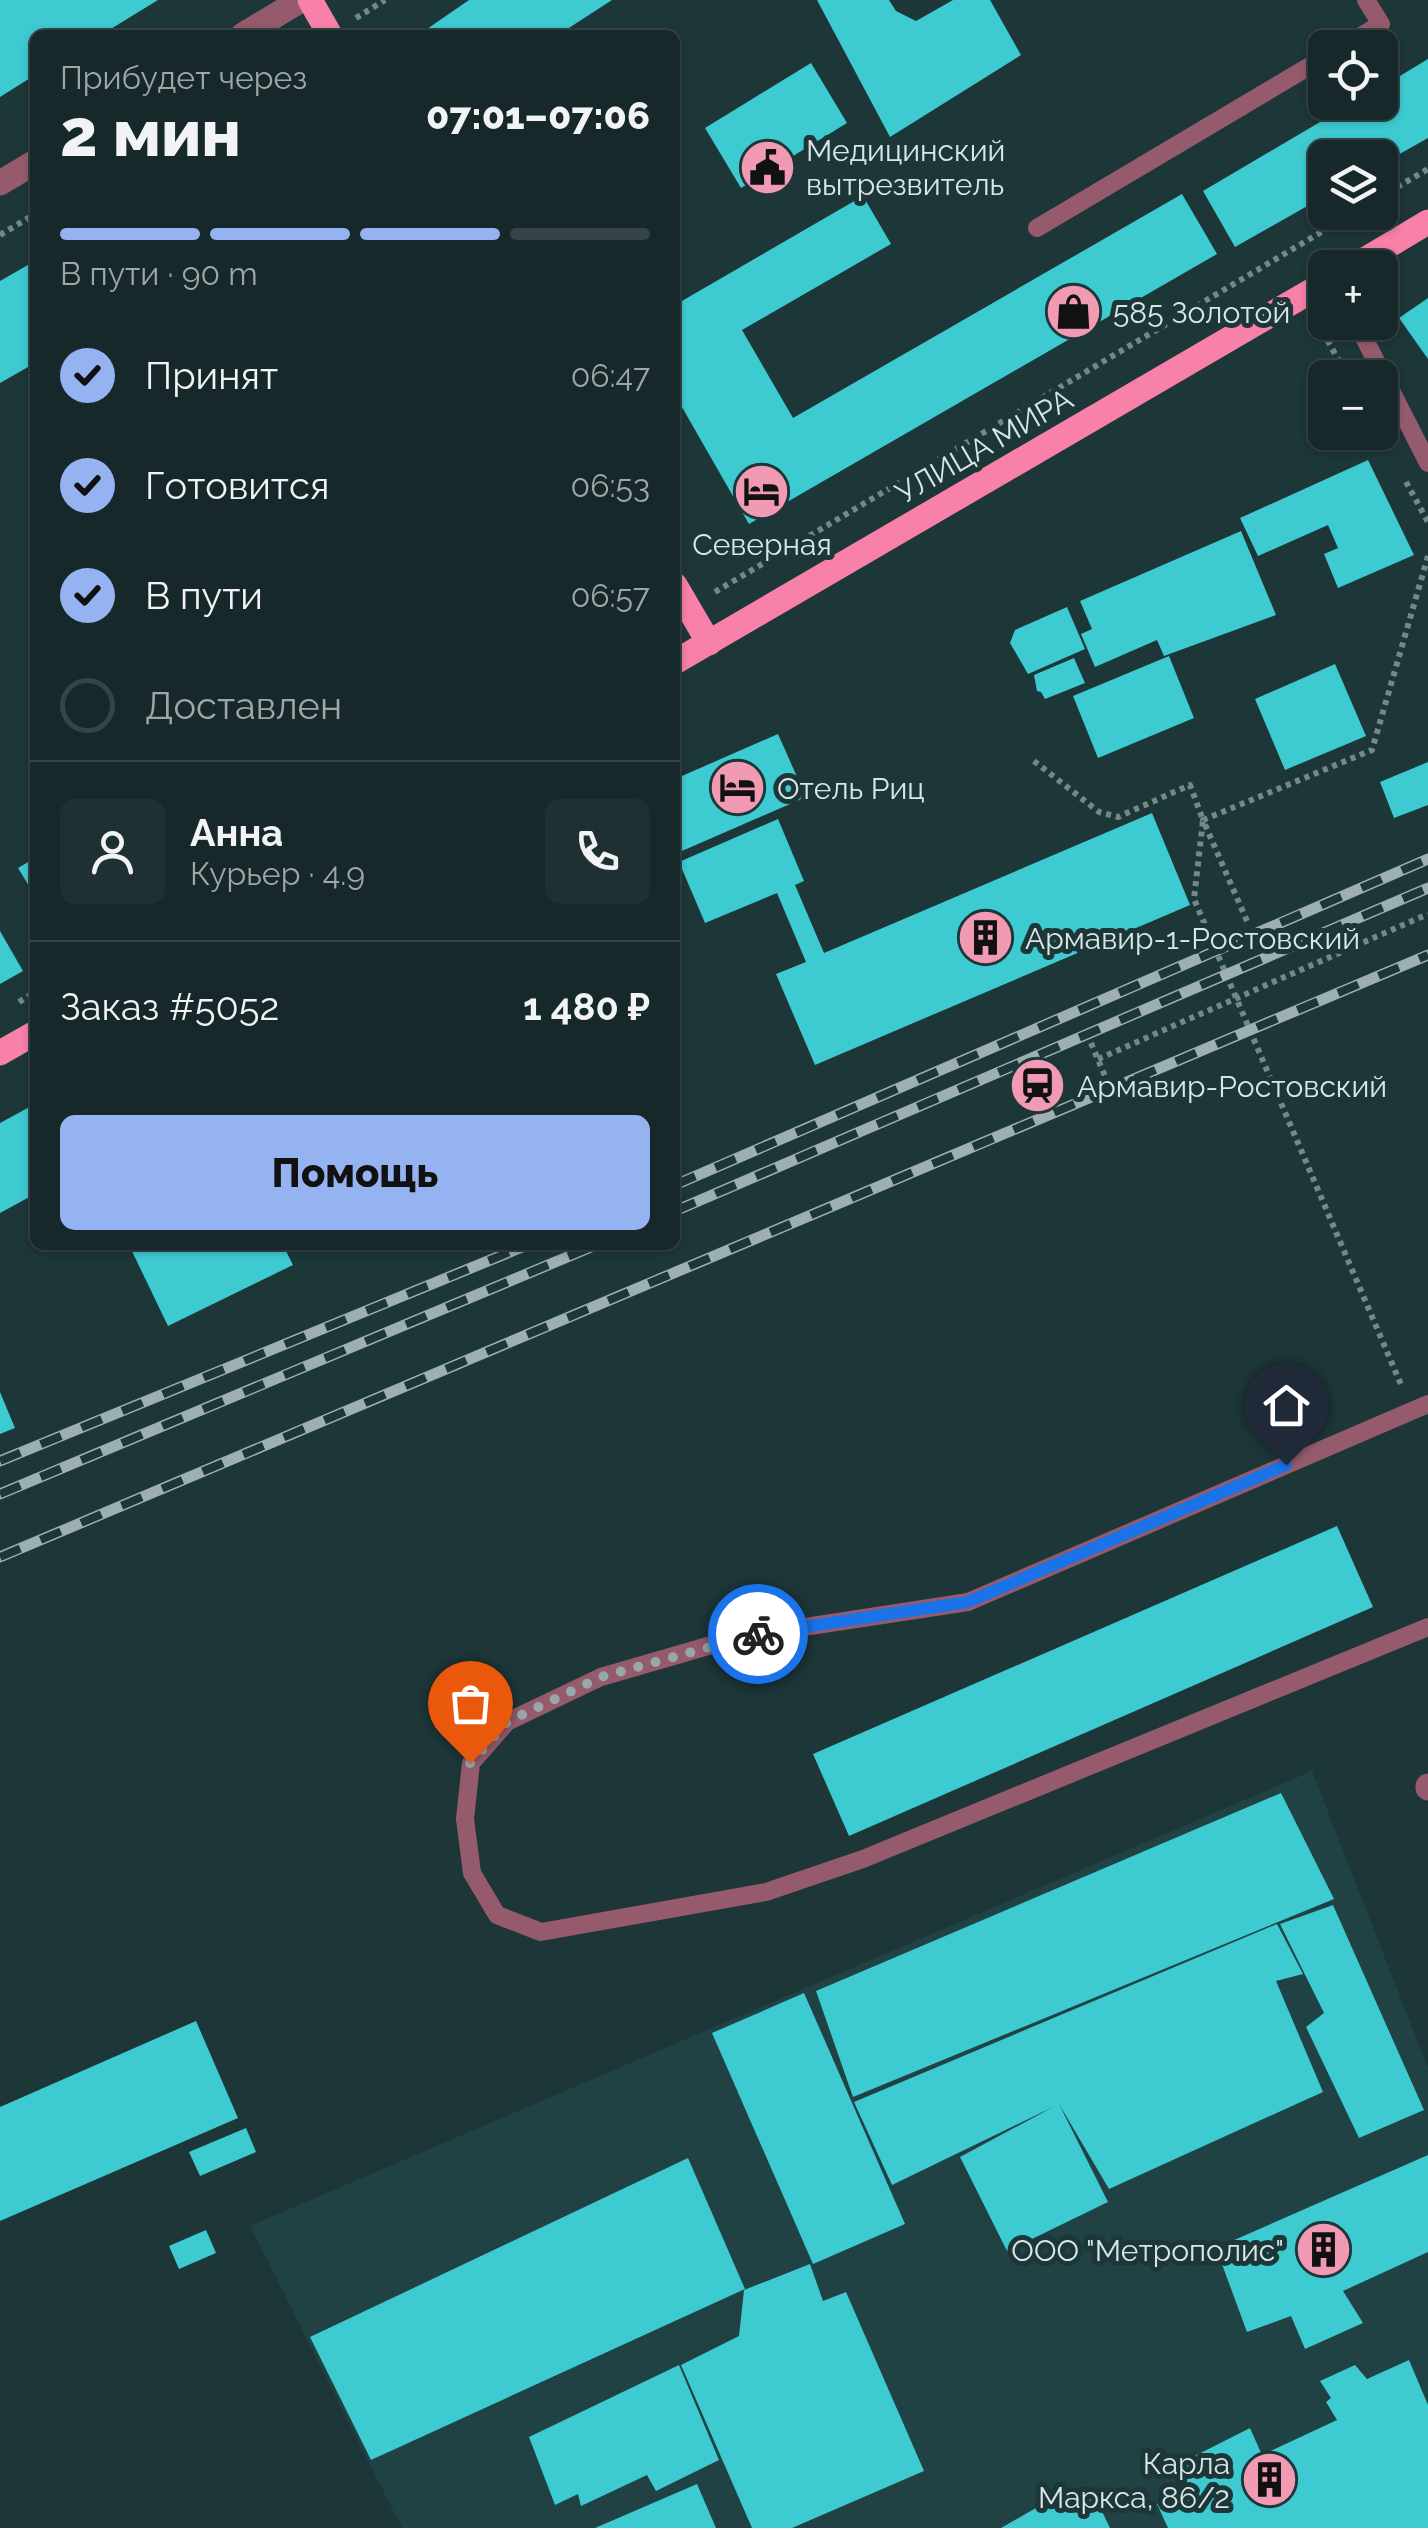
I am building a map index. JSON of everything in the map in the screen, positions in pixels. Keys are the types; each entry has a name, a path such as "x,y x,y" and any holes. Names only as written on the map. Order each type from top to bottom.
{"main road":[{"path":"310,0 327,30"},
{"path":"1382,250 1428,222"},
{"name":"УЛИЦА МИРА","path":"680,659 1308,293"},
{"path":"680,593 709,643"},
{"path":"0,1053 30,1036"}],"street":[{"path":"251,30 301,0"},
{"path":"0,183 30,165"}],"lane":[{"path":"1366,0 1381,24 1371,30"},
{"path":"1037,228 1308,67"},
{"path":"1367,340 1421,430 1428,463"},
{"path":"1428,1404 968,1602 739,1637 601,1677 507,1722 470,1763 465,1819 472,1873 497,1915 541,1932 766,1892 863,1860 1428,1627"}],"path":[{"path":"1398,187 1428,169"},
{"path":"0,235 30,217"},
{"path":"689,607 1324,230"},
{"path":"1203,820 1372,750 1428,556"},
{"path":"1034,761 1108,816 1118,817 1190,785 1247,921"},
{"path":"1203,820 1194,899 1405,1393"},
{"path":"1098,1059 1428,914"},
{"path":"1091,1044 1105,1076"}],"shaded area":[{"path":"1312,1771 1428,2068 1428,2528 402,2528 250,2226"}],"building":[{"path":"0,0 158,0 109,30 30,30 30,78 0,97"},
{"path":"469,0 612,0 566,30 427,29"},
{"path":"817,0 889,0 896,11 916,21 953,0 990,0 1021,55 890,137"},
{"path":"1428,59 1428,138 1398,155 1398,140 1308,140 1308,206 1235,247 1203,191 1323,120 1398,120 1398,77"},
{"path":"811,63 847,123 741,188 705,128"},
{"path":"1182,194 1217,254 749,524 680,404 680,302 863,196 891,244 742,330 793,418"},
{"path":"30,264 30,366 0,383 0,281"},
{"path":"1428,298 1428,359 1399,318"},
{"path":"1368,460 1414,555 1338,588 1324,554 1338,548 1328,525 1258,556 1240,518"},
{"path":"1241,531 1276,615 1164,656 1157,640 1095,667 1081,634 1092,629 1080,601"},
{"path":"1067,607 1085,649 1028,674 1010,643 1015,630"},
{"path":"1169,656 1194,718 1098,758 1073,696"},
{"path":"1074,658 1085,683 1045,699 1037,691 1034,675"},
{"path":"1335,664 1366,736 1285,770 1255,699"},
{"name":"Отель Риц","path":"778,734 806,797 680,852 680,777"},
{"path":"1428,762 1428,805 1394,818 1380,782"},
{"name":"Армавир-1-Ростовский","path":"1152,813 1190,905 815,1065 776,974 806,962 777,893 705,923 680,862 778,819 804,881 795,885 824,953"},
{"path":"30,861 30,888 18,868"},
{"path":"0,931 23,971 0,984"},
{"path":"30,1107 30,1197 0,1213 0,1123"},
{"path":"131,1250 286,1250 293,1265 168,1326"},
{"path":"0,1392 15,1428 0,1434"},
{"path":"1337,1526 1373,1607 849,1836 813,1754"},
{"path":"1281,1793 1334,1899 853,2097 816,1991"},
{"path":"1333,1905 1424,2110 1359,2138 1306,2027 1324,2013 1280,1924"},
{"path":"1277,1924 1303,1974 1276,1981 1323,2092 1109,2189 1059,2104 1108,2202 1007,2251 960,2157 1053,2107 892,2185 854,2102"},
{"path":"804,1993 905,2224 813,2264 712,2033"},
{"path":"196,2021 238,2118 0,2221 0,2107"},
{"path":"246,2128 256,2152 200,2176 189,2152"},
{"name":"ООО \"Метрополис\"","path":"1428,2155 1428,2252 1343,2291 1363,2323 1305,2349 1291,2316 1247,2332 1216,2248"},
{"path":"688,2158 745,2289 371,2460 310,2337"},
{"path":"206,2230 216,2253 179,2269 169,2246"},
{"path":"810,2264 823,2301 846,2292 924,2471 792,2528 752,2528 681,2365 739,2336 744,2290"},
{"path":"1409,2360 1428,2405 1428,2528 1168,2528 1157,2504 1185,2492 1171,2468 1250,2428 1262,2455 1337,2420 1326,2402 1331,2398 1320,2381 1355,2365 1367,2379"},
{"path":"679,2365 719,2460 656,2491 647,2475 581,2506 578,2494 555,2505 529,2437"},
{"path":"697,2484 716,2528 595,2528"},
{"path":"1095,2497 1110,2528 1001,2528 1041,2505"}],"railway":[{"path":"680,1183 1428,859"},
{"path":"680,1209 1428,888"},
{"path":"0,1557 1428,955"},
{"path":"0,1461 515,1250"},
{"path":"0,1494 584,1250"}],"way so far":[{"path":"470,1763 507,1722 601,1677 758,1634"}],"place":[{"name":"Медицинский вытрезвитель","path":"767,167"},
{"name":"585 Золотой","path":"1074,312"},
{"name":"Северная","path":"762,492"},
{"name":"Отель Риц","path":"738,788"},
{"name":"Армавир-1-Ростовский","path":"986,938"},
{"name":"Армавир-Ростовский","path":"1038,1086"},
{"name":"ООО \"Метрополис\"","path":"1323,2250"},
{"name":"Карла Маркса, 86/2","path":"1269,2480"}],"route":[{"path":"758,1634 968,1602 1286,1465"}]}
